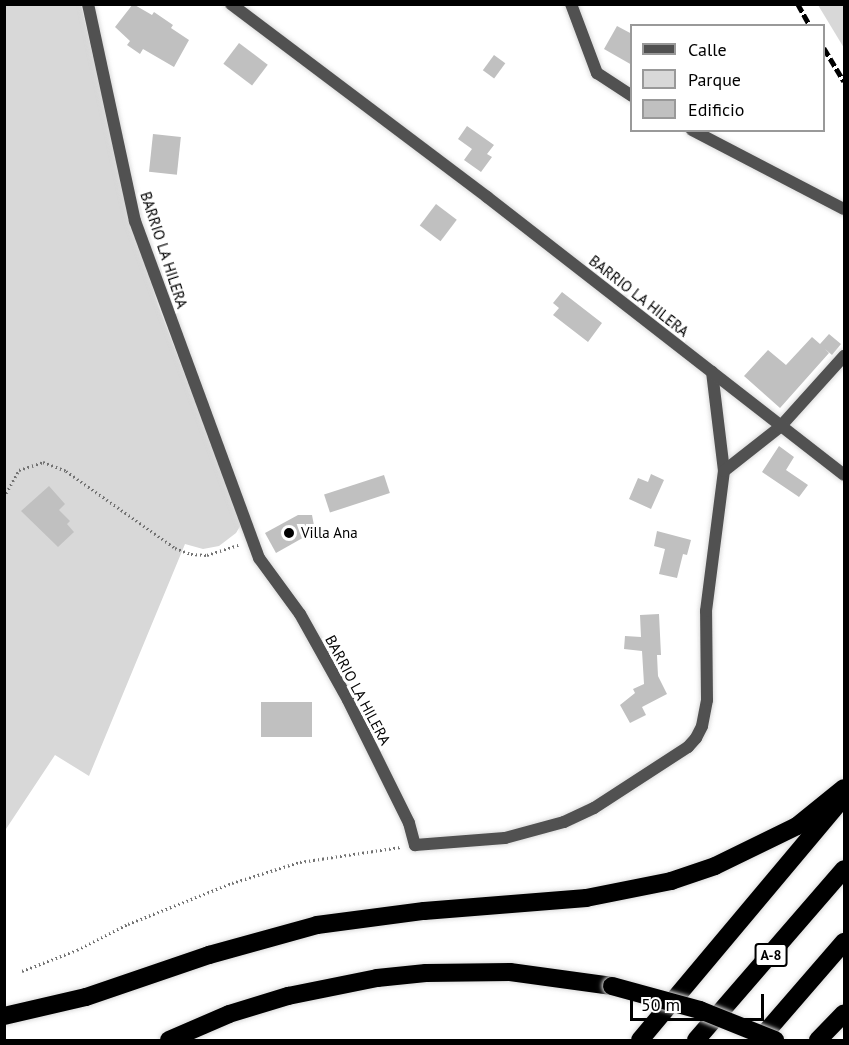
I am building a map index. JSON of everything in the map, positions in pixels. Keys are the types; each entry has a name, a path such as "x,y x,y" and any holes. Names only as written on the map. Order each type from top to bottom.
{"highway":[{"path":"4,1016 86,998 209,955 317,925 424,911 586,898 671,881 715,866 797,826 844,788"},
{"path":"640,1041 844,795"},
{"name":"A-8","path":"696,1041 844,869"},
{"path":"759,1041 844,942"},
{"path":"169,1041 229,1014 288,996 376,978 445,972 510,972 612,986 661,997 709,1013 776,1041"},
{"path":"818,1041 844,1013"}],"street":[{"name":"BARRIO LA HILERA","path":"88,4 135,221 252,540 259,558 300,614 348,700 409,822 415,845"},
{"name":"BARRIO LA HILERA","path":"231,4 487,197 844,475"},
{"path":"571,4 597,73 630,95"},
{"path":"696,132 844,208"},
{"path":"724,471 780,427 844,356"},
{"path":"415,845 505,838 564,822 594,808 688,747 696,738 702,726 707,700 706,611 724,471 712,372"}],"path":[{"path":"4,497 19,470 43,462 66,471 153,534 191,554 207,555 252,540"},
{"path":"22,971 77,950 128,924 231,883 300,862 415,845"}],"green space":[{"path":"5,5 81,5 130,214 158,305 242,523 236,533 219,546 203,549 185,544 89,776 55,755 6,829"},
{"path":"818,5 844,5 844,48"}],"building":[{"path":"133,4 152,15 154,12 173,25 171,28 189,40 174,67 143,49 140,54 127,45 130,41 115,27"},
{"path":"617,26 630,33 630,64 604,49"},
{"path":"239,43 268,65 252,85 223,64"},
{"path":"494,55 505,63 494,79 483,70"},
{"path":"467,126 494,145 487,154 492,157 481,172 464,160 472,149 458,139"},
{"path":"153,134 181,137 177,175 149,172"},
{"path":"436,204 457,220 441,241 420,226"},
{"path":"562,292 602,323 588,342 553,315 559,308 553,303"},
{"path":"829,334 841,344 832,355 825,349 829,353 780,408 744,376 768,350 786,365 812,337 820,344"},
{"path":"779,446 794,457 786,470 808,485 799,497 762,472"},
{"path":"651,474 664,480 651,509 629,499 638,478 648,482"},
{"path":"384,475 390,493 330,513 324,494"},
{"path":"49,486 65,504 59,510 70,521 67,524 74,532 58,547 21,511"},
{"name":"Villa Ana","path":"298,515 312,515 315,531 276,553 265,533"},
{"path":"657,531 691,540 687,555 683,554 677,578 659,574 665,549 654,546"},
{"path":"659,614 661,655 657,655 658,676 667,694 642,707 646,715 630,723 620,705 635,693 633,689 644,684 642,651 624,649 625,636 641,637 640,615"},
{"path":"261,702 312,702 312,737 261,737"}],"railway":[{"path":"798,4 809,24"},
{"path":"825,50 844,81"}],"place":[{"name":"Villa Ana","path":"289,533"}]}
